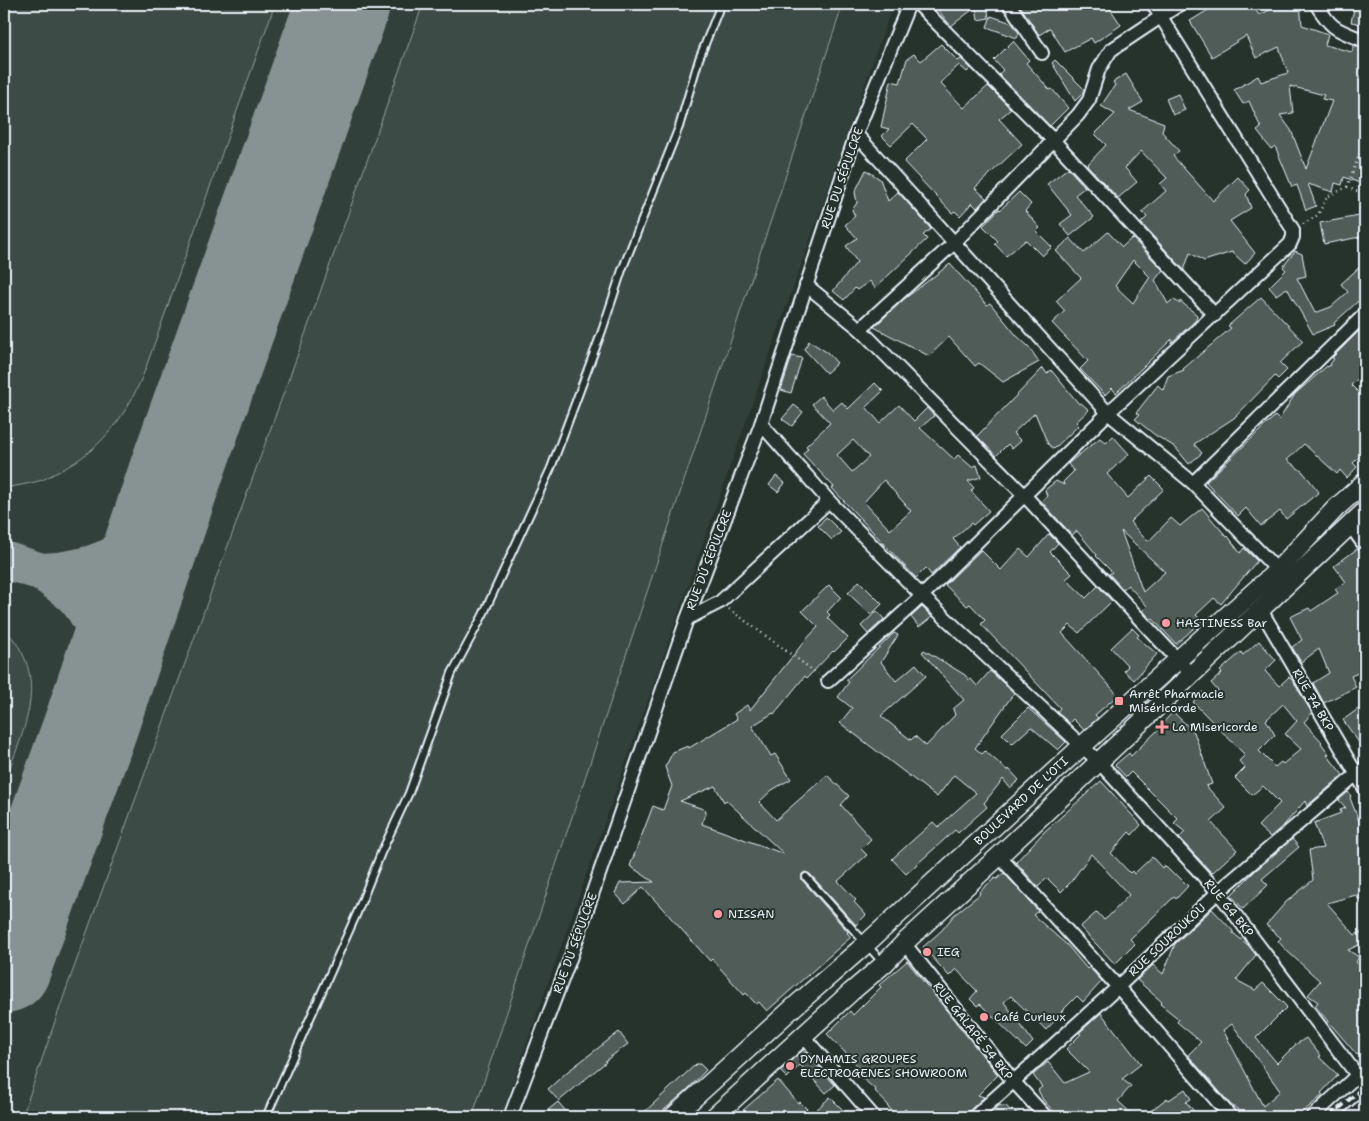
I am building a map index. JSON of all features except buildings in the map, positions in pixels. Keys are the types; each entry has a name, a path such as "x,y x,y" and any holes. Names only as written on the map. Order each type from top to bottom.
{"main road":[{"name":"BOULEVARD DE L'OTI","path":"714,1117 850,992 884,964 904,943 1261,610 1284,576 1336,508 1365,482"},
{"name":"BOULEVARD DE L'OTI","path":"674,1117 1178,660 1350,525 1365,511"}],"street":[{"name":"RUE DU SÉPULCRE","path":"510,1117 572,956 687,619 761,424 856,134 909,4"},
{"path":"918,4 1054,141 1215,315"},
{"path":"1009,4 1042,53"},
{"path":"828,681 922,596 1108,413 1290,244 1293,230 1153,4"},
{"path":"860,329 954,242 1078,115 1088,100 1100,69 1111,50 1160,15 1180,4"},
{"path":"1316,4 1327,22 1335,29 1365,41"},
{"path":"856,134 1108,413 1193,483 1284,576"},
{"path":"806,285 860,329 1024,494 1191,674"},
{"path":"1193,483 1365,314"},
{"name":"RUE 64 BKP","path":"761,424 829,501 922,596 1098,761 1218,892 1363,1074"},
{"path":"687,619 720,602 829,501"},
{"path":"1350,525 1365,546"},
{"name":"RUE 74 BKP","path":"1261,610 1360,770 1365,789"},
{"name":"RUE SOUROUKOU","path":"974,1117 1218,892 1360,770"},
{"path":"999,856 1118,986 1231,1117"},
{"name":"RUE GALAPÉ 54 BKP","path":"904,943 1014,1082 1046,1117"},
{"path":"803,1036 874,1117"},
{"path":"1312,1117 1363,1074"},
{"path":"1350,1117 1365,1104"}],"lane":[{"path":"266,1117 409,793 452,673 483,615 551,468 602,331 622,270 679,127 699,59 721,4"},
{"path":"806,877 884,964"}],"path":[{"path":"1293,230 1318,215 1327,197 1347,187 1365,139"},
{"path":"1347,187 1365,195"},
{"path":"720,602 828,681"}],"shaded area":[{"path":"4,4 893,4 501,1117 4,1117"},
{"path":"4,4 275,4 145,370 130,401 112,429 89,452 75,462 42,480 4,488"},
{"path":"423,4 843,4 472,1117 22,1117 68,984 307,329"},
{"path":"4,629 19,647 27,666 31,685 25,724 4,783"}],"taxiway":[{"path":"92,722 102,669 101,649 95,629 91,620 73,595 42,572 59,571 93,564 108,558 136,540 158,514 176,472"},
{"path":"4,560 42,572"}],"runway":[{"path":"4,966 92,722 176,472 343,4"}],"railway":[{"path":"1329,1117 1365,1086"}],"place":[{"name":"HASTINESS Bar","path":"1166,623"},
{"name":"Arrêt Pharmacie Miséricorde","path":"1119,701"},
{"name":"La Misericorde","path":"1162,727"},
{"name":"NISSAN","path":"718,914"},
{"name":"IEG","path":"927,952"},
{"name":"Café Curieux","path":"984,1017"},
{"name":"DYNAMIS GROUPES ELECTROGENES SHOWROOM","path":"790,1066"}]}
